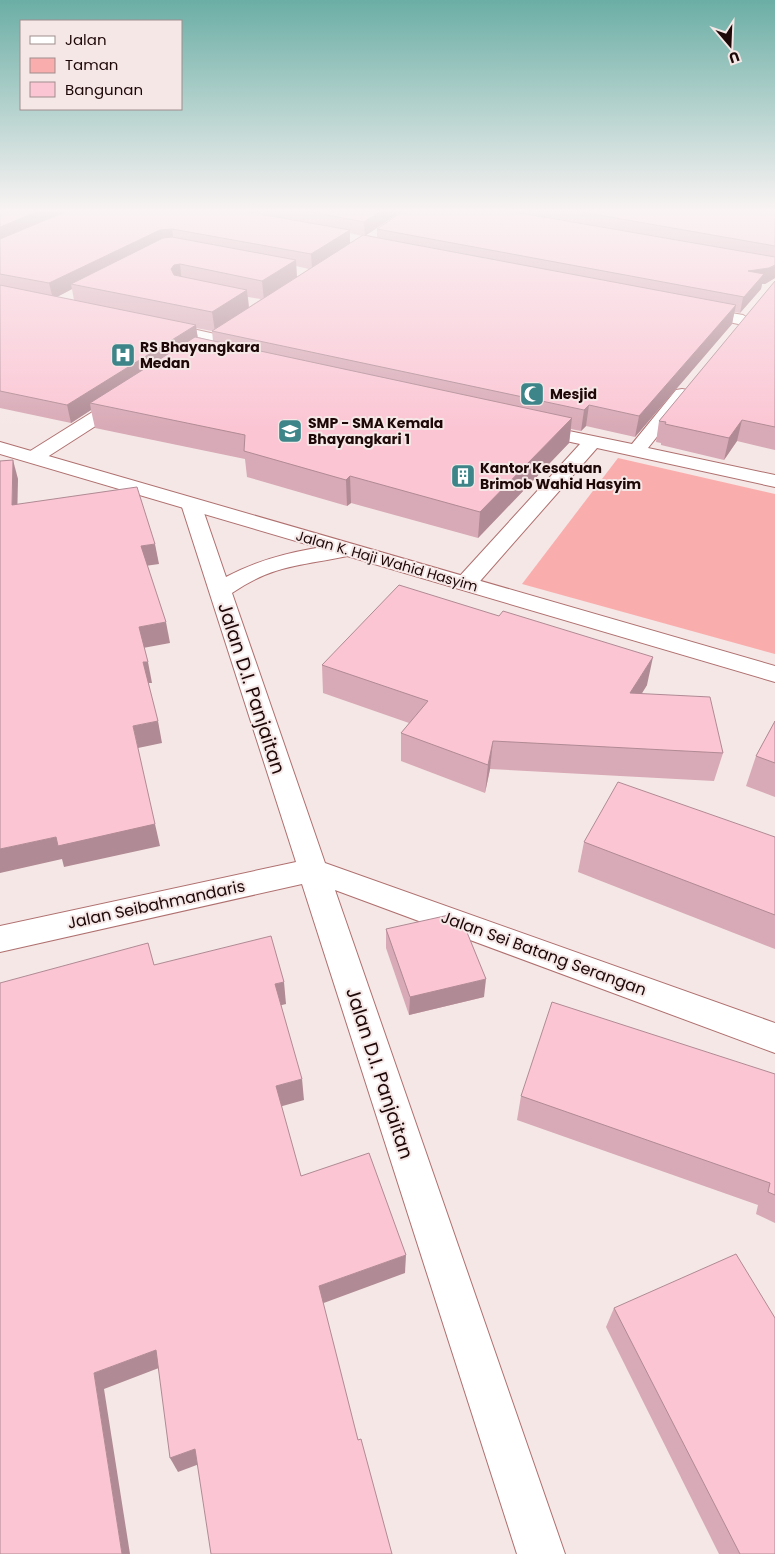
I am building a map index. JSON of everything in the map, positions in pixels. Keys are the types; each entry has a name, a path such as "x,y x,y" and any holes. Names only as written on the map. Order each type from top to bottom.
{"street":[{"path":"731,335 756,306"},
{"path":"685,309 743,320"},
{"path":"142,324 218,339"},
{"path":"196,353 234,328"},
{"path":"637,450 695,379"},
{"path":"34,457 140,390"},
{"path":"515,424 775,480"},
{"path":"466,583 592,442"},
{"name":"Jalan K. Haji Wahid Hasyim","path":"0,448 344,550 466,583 775,674"},
{"name":"Jalan D.I. Panjaitan","path":"191,504 541,1554"},
{"name":"Jalan D.I. Panjaitan","path":"220,591 236,579 266,565 310,554 344,550"},
{"name":"Jalan Seibahmandaris","path":"0,939 313,870"},
{"name":"Jalan Sei Batang Serangan","path":"313,870 775,1038"}],"green space":[{"path":"618,458 775,494 775,654 522,584"}],"building":[{"path":"71,284 215,284 247,290 212,312"},
{"path":"287,284 622,284 736,305 639,416 589,405 584,410 212,331"},
{"path":"671,284 756,284 744,297"},
{"path":"773,284 775,284 775,427 742,420 729,438 659,421"},
{"path":"0,285 196,325 67,405 0,391"},
{"path":"195,337 572,418 480,512 350,476 346,480 244,451 245,435 90,403"},
{"path":"13,460 12,505 137,487 155,544 141,546 166,622 139,627 148,662 143,662 158,721 133,726 155,824 58,846 56,837 0,849 0,461"},
{"path":"399,585 499,616 503,611 653,657 630,693 710,697 723,753 493,741 488,765 401,733 428,701 322,665"},
{"path":"775,721 775,763 756,756"},
{"path":"618,782 775,837 775,915 584,842"},
{"path":"449,915 462,920 486,979 410,997 386,929"},
{"path":"271,936 284,982 275,984 302,1079 276,1086 301,1176 369,1153 406,1255 319,1286 358,1440 361,1439 392,1554 211,1554 195,1449 170,1458 156,1350 94,1373 122,1554 0,1554 0,983 148,943 154,965"},
{"path":"552,1002 775,1074 775,1195 768,1192 770,1183 521,1096"},
{"path":"736,1254 775,1318 775,1554 740,1554 614,1308"}],"place":[{"name":"RS Bhayangkara Medan","path":"123,355"},
{"name":"Mesjid","path":"532,394"},
{"name":"SMP - SMA Kemala Bhayangkari 1","path":"290,431"},
{"name":"Kantor Kesatuan Brimob Wahid Hasyim","path":"463,476"}]}
